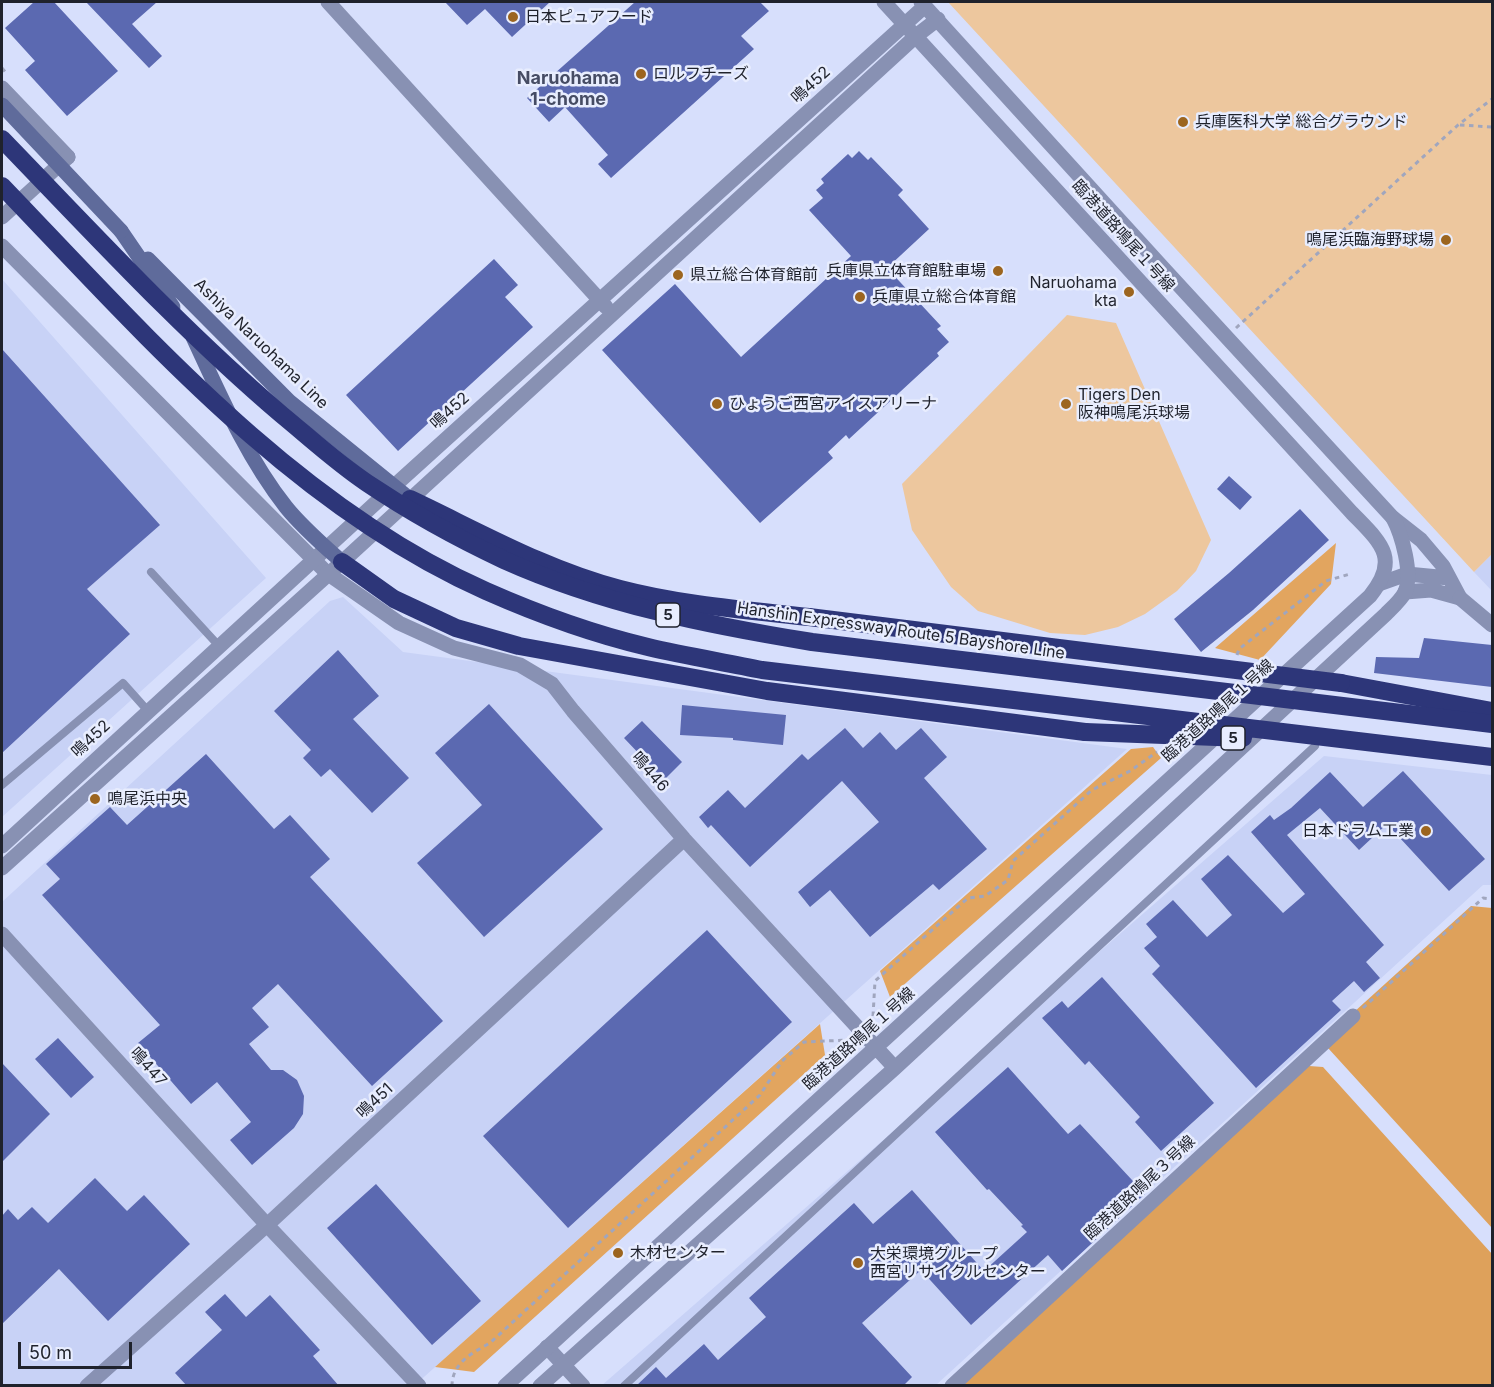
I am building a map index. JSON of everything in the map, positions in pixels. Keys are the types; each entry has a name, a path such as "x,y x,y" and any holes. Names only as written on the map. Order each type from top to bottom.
{"highway":[{"name":"Hanshin Expressway Route 5 Bayshore Line","path":"2,139 167,309 239,378 366,482 437,526 505,560 578,589 652,611 732,629 812,642 1492,724"},
{"name":"5","path":"2,186 209,399 270,452 344,508 412,553 486,591 570,624 647,646 762,670 1492,757"},
{"name":"5","path":"410,499 554,567 619,589 689,602 1341,683 1492,711"},
{"name":"5","path":"342,562 394,599 456,628 519,646 767,692 1085,732 1380,743"}],"main road":[{"name":"Ashiya Naruohama Line","path":"2,105 121,231 290,401 410,499"},
{"name":"Ashiya Naruohama Line","path":"121,231 190,331 232,421 287,509 342,562"}],"street":[{"path":"328,2 612,314"},
{"name":"臨港道路鳴尾１号線","path":"505,1386 1370,596 1380,584 1384,573 1385,557 1379,540 1344,505 884,2"},
{"name":"鳴452","path":"2,846 393,487 905,24 923,4"},
{"name":"臨港道路鳴尾１号線","path":"923,4 1393,518 1401,532 1406,553 1405,592"},
{"path":"2,868 327,573 342,562 916,36 938,19"},
{"path":"2,87 68,157 2,217"},
{"name":"鳴446","path":"2,246 327,573 399,622 454,648 520,665 552,684 684,839 895,1068"},
{"path":"1393,518 1421,540 1443,566 1460,598 1492,625"},
{"path":"1380,584 1407,574 1449,578"},
{"path":"540,1386 895,1068 1386,614 1405,592 1431,591 1460,598"},
{"name":"鳴451","path":"87,1386 267,1225 684,839"},
{"name":"鳴447","path":"2,934 267,1225 419,1386"},
{"name":"臨港道路鳴尾３号線","path":"952,1386 1353,1016"},
{"path":"546,1347 583,1386"}],"lane":[{"path":"151,572 219,646"},
{"path":"2,785 123,683 148,711"},
{"path":"624,1386 1315,746"}],"path":[{"path":"1226,337 1458,125 1492,99"},
{"path":"1458,125 1492,127"},
{"path":"1236,659 1239,650 1326,581 1350,574"},
{"path":"873,1016 875,981 968,898 985,896 1008,880 1013,861 1092,790 1130,771 1158,752"},
{"path":"1353,1016 1483,898 1492,899"},
{"path":"452,1386 452,1376 465,1357 490,1343 760,1095 782,1061 804,1042 848,1040"}],"shaded area":[{"path":"948,2 1492,2 1492,554 1474,572"},
{"path":"2,279 266,578 2,817"},
{"name":"Tigers Den 阪神鳴尾浜球場","path":"1067,315 1116,323 1211,540 1196,571 1177,591 1145,614 1118,627 1085,635 1050,633 978,611 951,587 912,530 902,484"},
{"path":"1336,543 1331,584 1260,660 1215,648"},
{"path":"1492,554 1492,591 1474,572"},
{"path":"343,597 403,652 1127,749 415,1385 2,1386 2,902 330,601"},
{"path":"1153,747 1161,758 890,997 880,971 1131,749"},
{"path":"1324,756 1492,775 1492,885 1483,885 936,1385 601,1386"},
{"path":"1471,906 1492,908 1492,1228 1328,1048 1343,1022"},
{"path":"820,1024 825,1055 474,1372 435,1367"},
{"path":"1309,1066 1323,1067 1492,1254 1492,1385 958,1386"}],"building":[{"path":"34,2 54,2 118,71 67,116 25,70 35,61 5,28"},
{"path":"86,2 157,2 132,24 162,56 149,68"},
{"name":"日本ピュアフード","path":"445,2 550,2 512,37 485,9 467,25"},
{"name":"ロルフチーズ","path":"635,2 760,2 769,11 741,36 754,49 611,178 598,164 608,155 565,107 549,122 527,98"},
{"path":"859,151 868,160 871,157 903,190 898,195 929,229 887,268 941,326 937,329 949,342 937,353 939,356 849,439 846,435 828,452 833,458 760,523 602,350 675,284 741,357 851,256 809,210 823,198 816,190 824,183 821,179 848,154 852,158"},
{"path":"494,259 518,285 505,297 533,327 398,451 346,395"},
{"path":"2,349 160,525 87,589 130,634 2,753"},
{"path":"1229,476 1252,497 1240,510 1217,489"},
{"path":"1300,509 1329,540 1253,610 1201,652 1174,619"},
{"path":"1424,638 1492,645 1492,687 1374,673 1376,657 1419,658"},
{"path":"338,650 379,696 353,719 409,778 372,813 330,769 321,777 303,758 311,750 274,711"},
{"path":"489,704 603,829 484,937 417,863 482,805 435,753"},
{"path":"682,705 786,715 783,745 733,740 733,738 680,735"},
{"path":"642,721 682,762 664,780 624,738"},
{"path":"845,728 863,748 880,732 896,750 921,728 947,757 924,778 987,849 939,890 933,884 870,937 830,890 810,907 798,892 879,822 842,781 750,867 711,825 708,828 699,817 728,790 745,808 802,754 808,760"},
{"path":"206,754 274,829 290,815 330,859 310,877 443,1021 372,1086 278,984 252,1008 269,1027 249,1044 271,1070 283,1070 297,1080 304,1096 303,1114 294,1128 252,1165 230,1140 251,1122 217,1082 191,1104 138,1043 160,1025 42,895 60,879 46,864 110,807 127,825"},
{"path":"1403,771 1485,859 1449,891 1387,824 1359,850 1320,808 1287,835 1384,945 1366,962 1380,978 1364,992 1354,981 1332,1001 1341,1010 1256,1088 1152,974 1160,966 1144,948 1157,937 1146,924 1173,900 1207,937 1232,915 1201,879 1228,855 1283,913 1305,894 1251,832 1270,815 1274,820 1291,808 1330,772 1363,807"},
{"path":"707,930 792,1022 568,1228 483,1136"},
{"path":"1102,977 1214,1103 1161,1151 1135,1122 1140,1117 1089,1061 1085,1065 1042,1018 1062,1001 1068,1008"},
{"path":"58,1038 94,1077 71,1098 35,1059"},
{"path":"2,1063 50,1114 2,1162"},
{"path":"1008,1067 1068,1134 1080,1124 1145,1194 1062,1271 1048,1255 971,1325 921,1270 862,1323 912,1377 903,1386 636,1386 656,1367 666,1378 704,1344 718,1360 766,1317 749,1298 854,1203 873,1224 912,1190 984,1271 1027,1232 935,1132"},
{"path":"95,1178 127,1211 144,1195 190,1244 108,1321 59,1269 2,1324 2,1216 8,1209 18,1220 32,1207 48,1223"},
{"path":"376,1184 481,1301 432,1345 327,1228"},
{"path":"225,1294 246,1317 270,1295 320,1350 313,1356 339,1386 187,1386 175,1373 222,1330 205,1312"}],"place":[{"name":"日本ピュアフード","path":"513,17"},
{"name":"ロルフチーズ","path":"641,74"},
{"name":"兵庫医科大学 総合グラウンド","path":"1183,122"},
{"name":"鳴尾浜臨海野球場","path":"1446,240"},
{"name":"兵庫県立体育館駐車場","path":"998,271"},
{"name":"県立総合体育館前","path":"678,275"},
{"name":"Naruohama kta","path":"1129,292"},
{"name":"兵庫県立総合体育館","path":"860,297"},
{"name":"ひょうご西宮アイスアリーナ","path":"717,404"},
{"name":"Tigers Den 阪神鳴尾浜球場","path":"1066,404"},
{"name":"鳴尾浜中央","path":"95,799"},
{"name":"日本ドラム工業","path":"1426,831"},
{"name":"木材センター","path":"618,1253"},
{"name":"大栄環境グループ 西宮リサイクルセンター","path":"858,1263"}],"district":[{"name":"Naruohama 1-chome","path":"568,89"}]}
